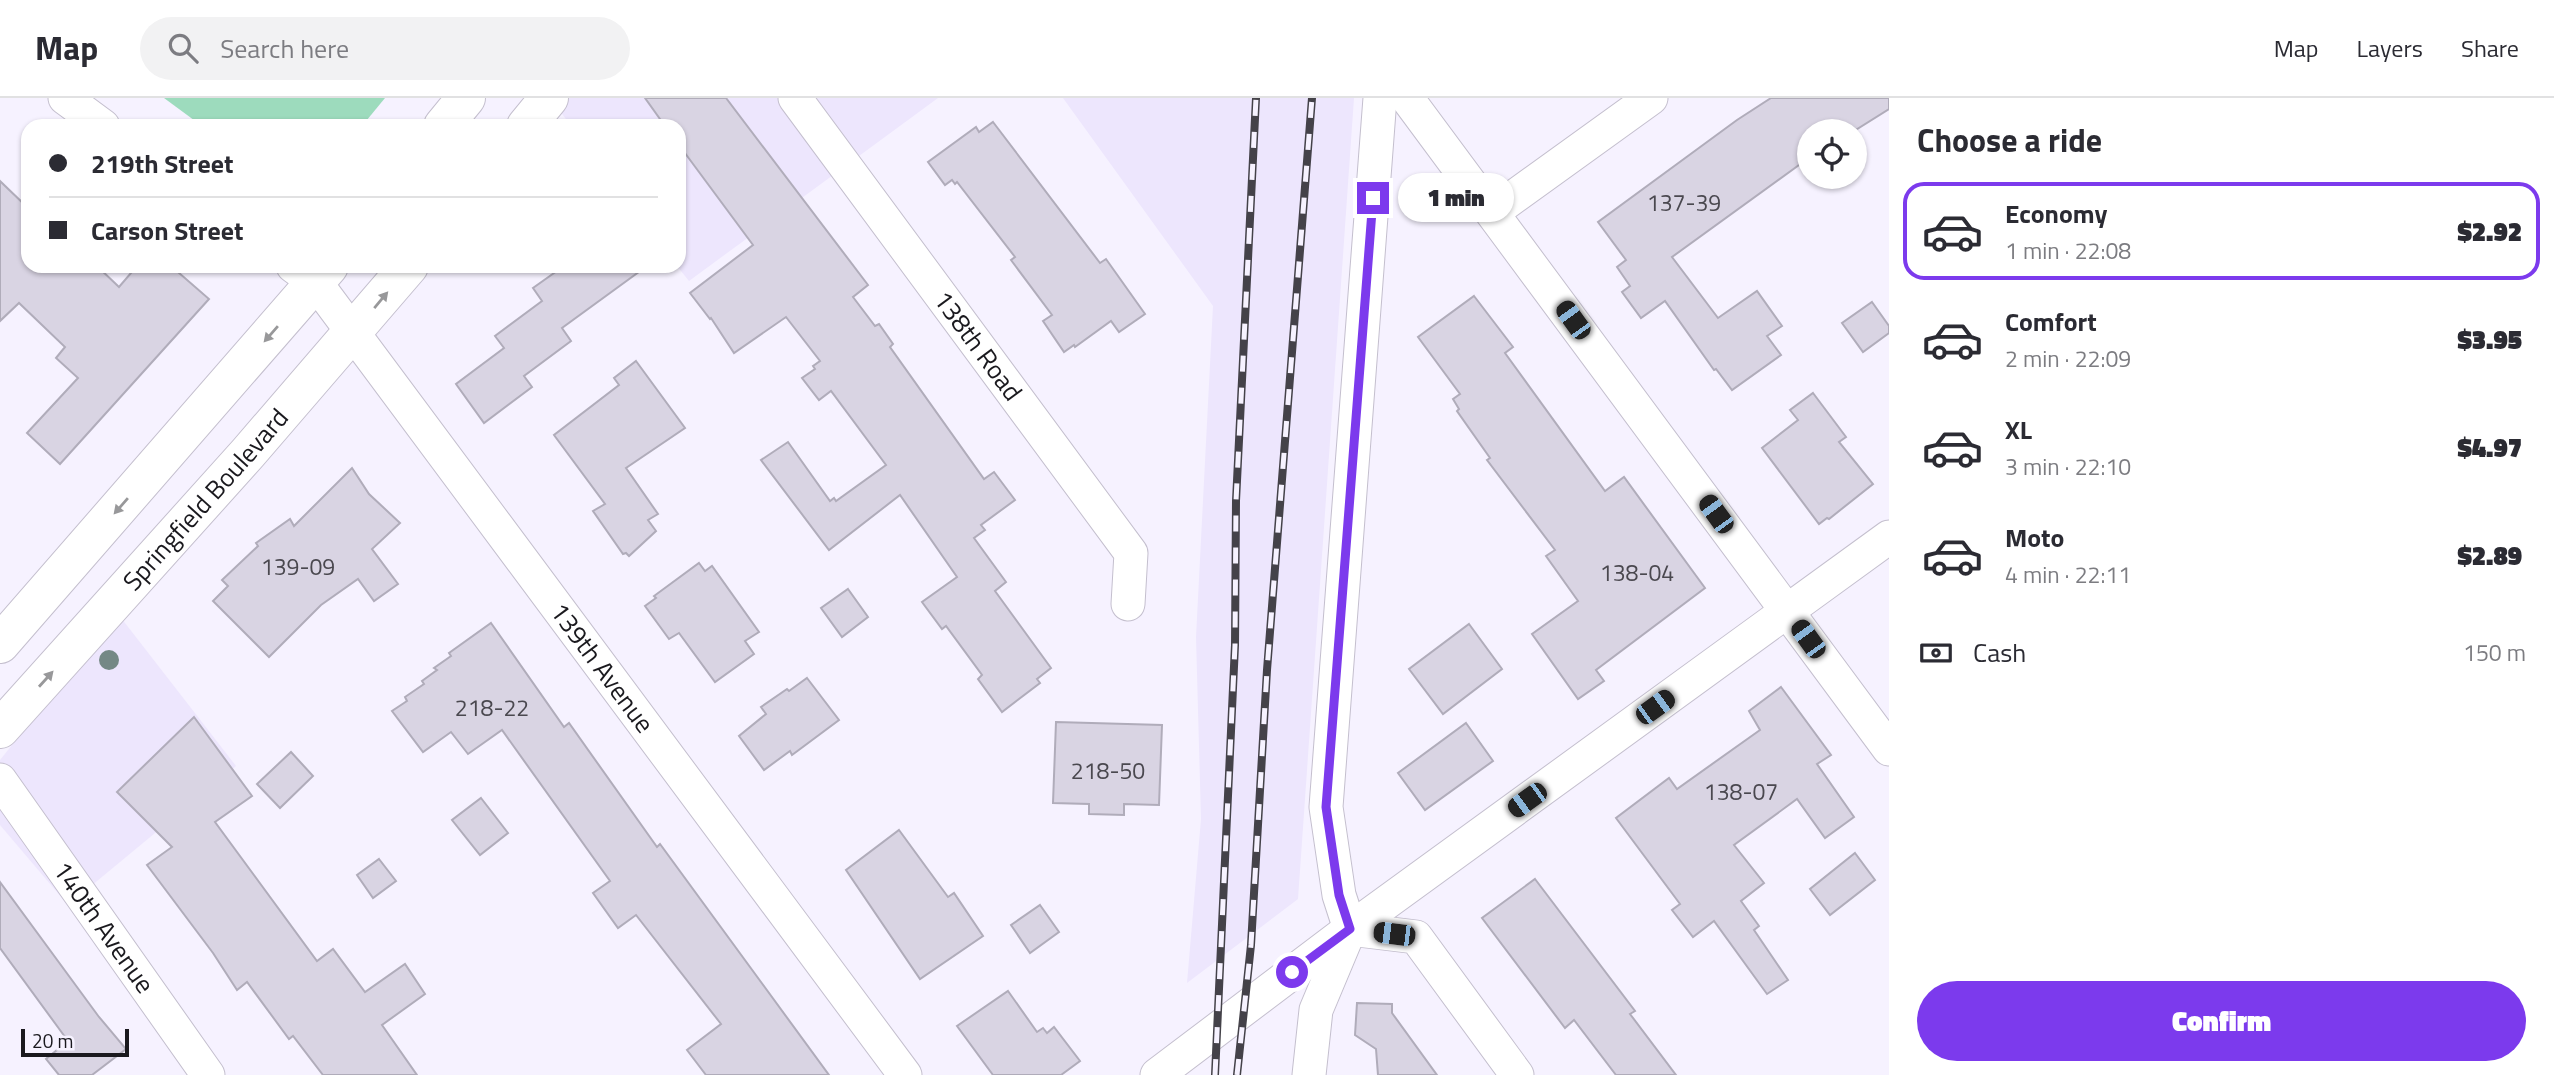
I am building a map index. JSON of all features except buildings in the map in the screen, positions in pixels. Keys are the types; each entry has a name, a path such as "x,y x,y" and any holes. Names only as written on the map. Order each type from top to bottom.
{"main road":[{"path":"449,119 466,98"},
{"path":"532,119 549,98"},
{"path":"0,645 312,273"},
{"name":"Springfield Boulevard","path":"0,729 353,334 403,273"}],"street":[{"path":"65,98 94,119"},
{"name":"138th Road","path":"795,98 1130,553 1128,604"},
{"path":"1310,1075 1316,1010 1350,929 1339,895 1326,807 1380,98"},
{"path":"1406,98 1889,749"},
{"path":"1493,212 1651,98"},
{"name":"139th Avenue","path":"314,273 353,334 905,1075"},
{"path":"1157,1075 1350,929 1889,537"},
{"name":"140th Avenue","path":"0,780 208,1075"},
{"path":"1350,929 1416,937 1517,1075"}],"shaded area":[{"path":"565,98 938,98 689,281 683,273 686,273 686,119 566,119 557,107"},
{"path":"1063,98 1354,98 1298,899 1187,983 1201,819 1196,637 1213,306"},
{"path":"118,614 236,766 68,905 0,825 0,760"}],"green space":[{"path":"164,98 385,98 368,119 192,119"}],"railway":[{"path":"1215,1075 1235,645 1236,501 1256,98"},
{"path":"1237,1075 1251,945 1267,670 1312,98"}],"route":[{"path":"1292,972 1350,929 1339,895 1326,807 1373,198"}]}
